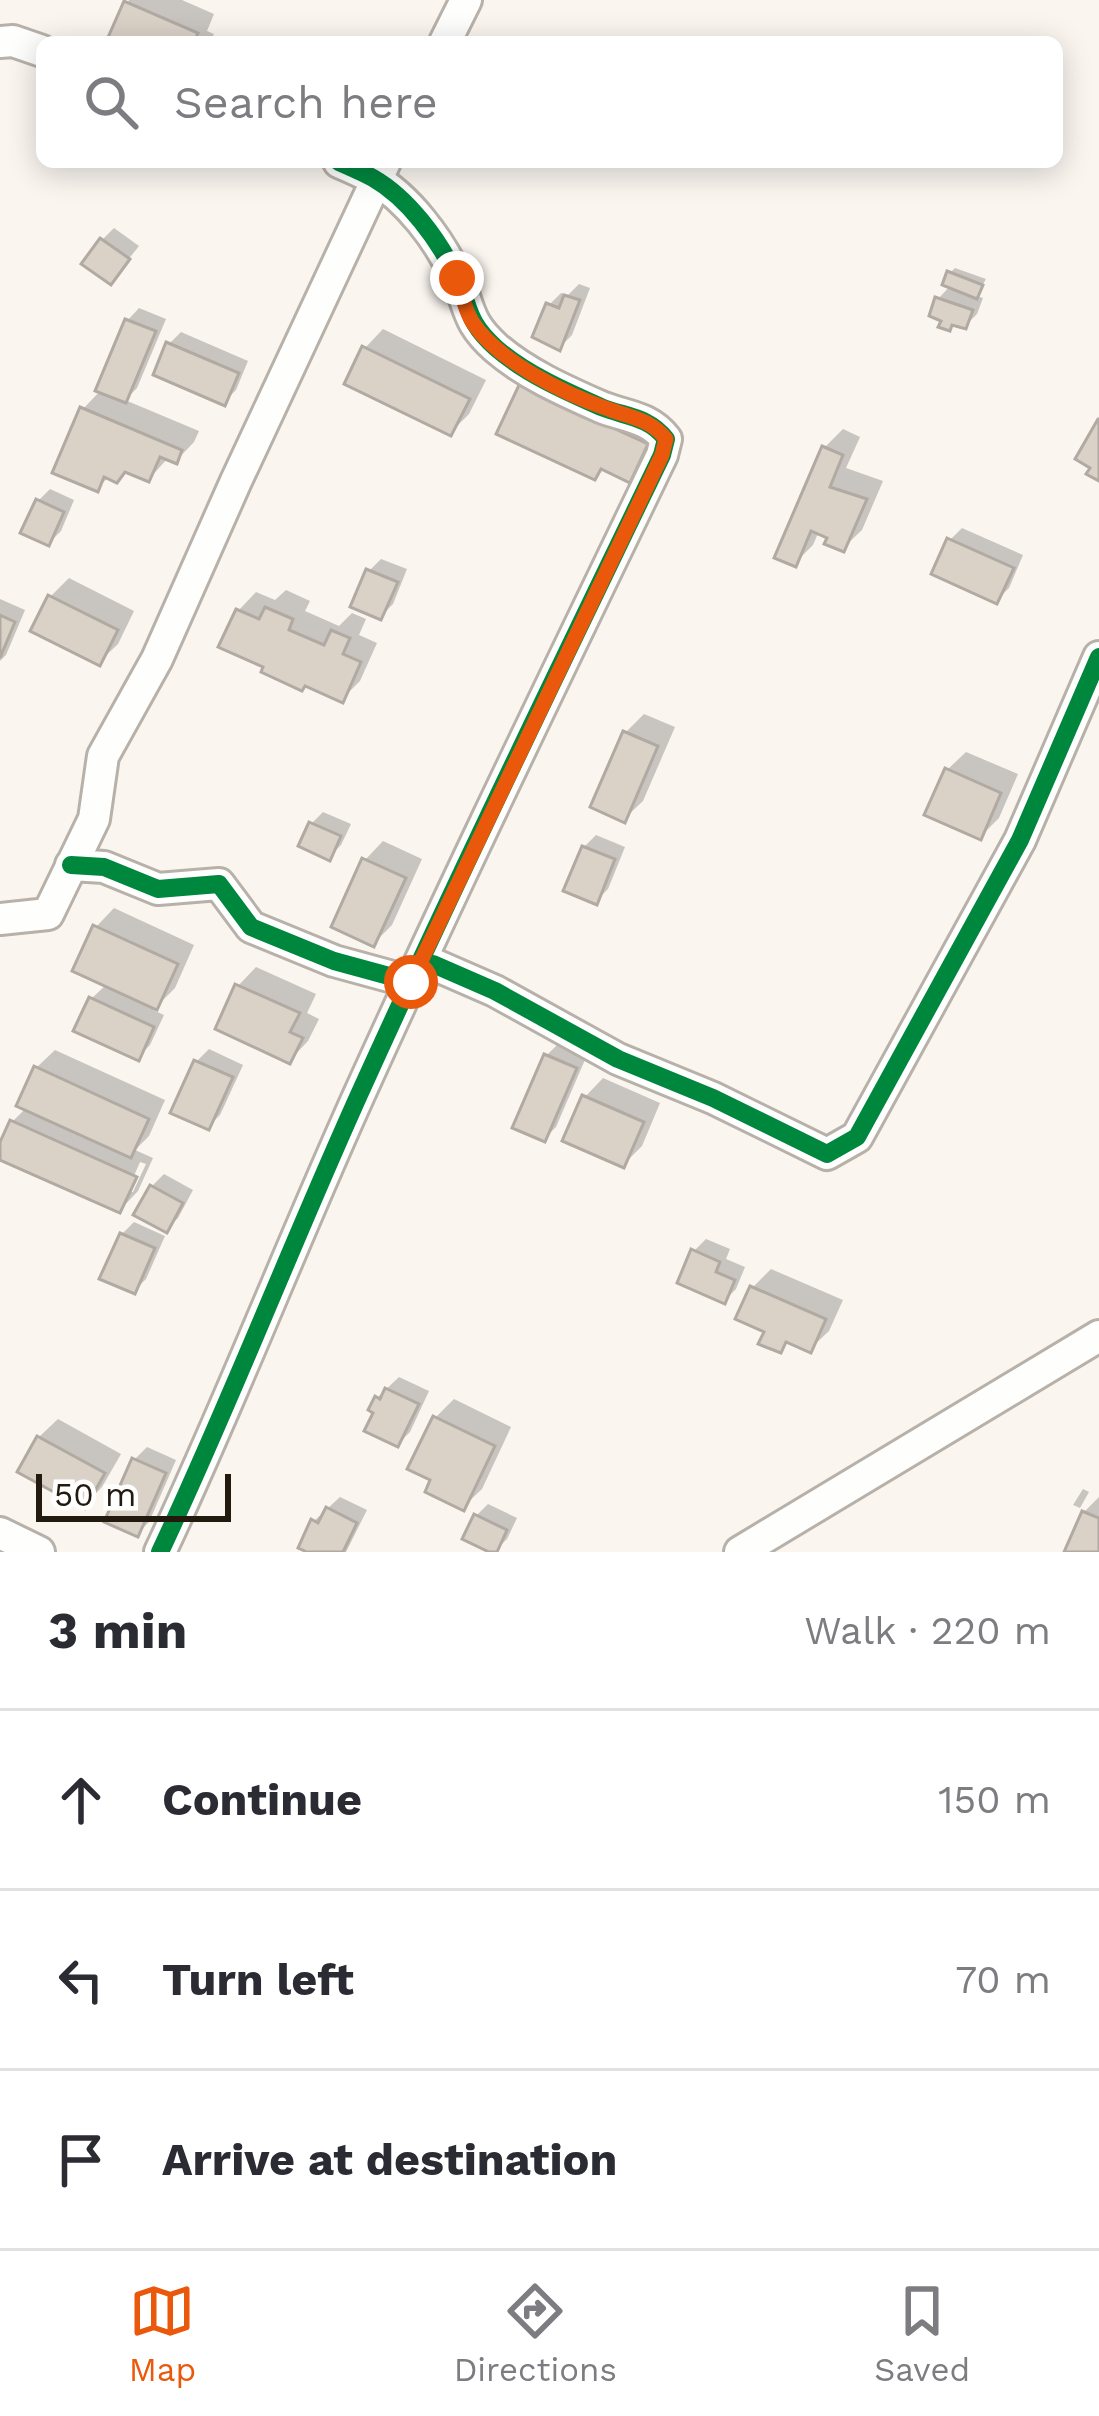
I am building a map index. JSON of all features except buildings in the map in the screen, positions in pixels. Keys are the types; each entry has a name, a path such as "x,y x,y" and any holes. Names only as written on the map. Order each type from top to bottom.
{"street":[{"path":"448,36 466,0"},
{"path":"0,42 36,49"},
{"path":"0,946 8,918 48,914 94,819 103,757 157,658 380,171 434,238 457,278 471,322 497,348 536,376 603,408 655,425 666,439 361,1090 160,1552"},
{"path":"411,982 433,964 618,1059 713,1098 827,1154 856,1136 1020,840 1099,656"},
{"path":"71,866 104,867 158,889 219,884 251,927 334,961 411,982"},
{"path":"740,1552 1094,1345"},
{"path":"0,1533 40,1552"}],"cycle path":[{"path":"160,1552 363,1086 666,439 644,421 546,381 496,348 474,322 449,262 421,221 386,186 352,168"},
{"path":"71,865 104,867 158,889 219,884 251,927 334,961 411,982 433,964 495,991 618,1059 713,1098 827,1154 857,1137 1020,840 1099,657"}],"route":[{"path":"411,982 666,439 655,425 603,408 536,376 497,348 471,322 457,278"}]}
